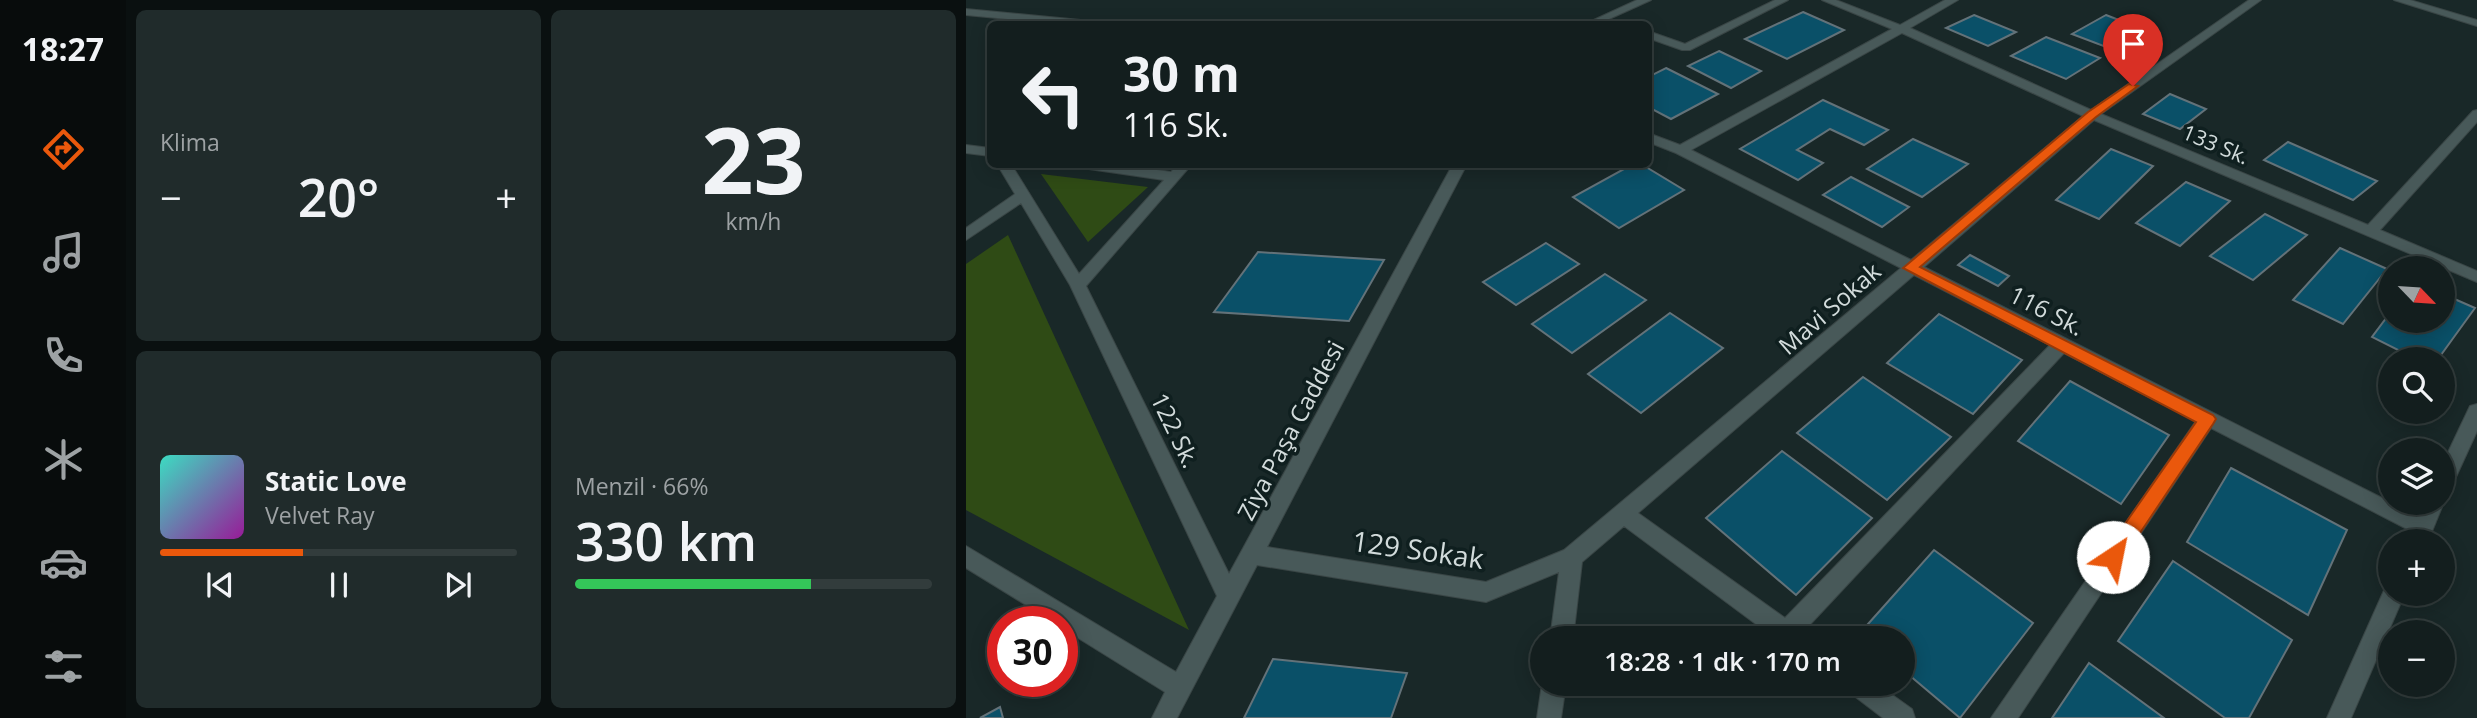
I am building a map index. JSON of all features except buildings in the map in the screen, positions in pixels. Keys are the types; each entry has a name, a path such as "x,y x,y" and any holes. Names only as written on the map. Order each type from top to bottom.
{"street":[{"path":"1597,21 1646,0"},
{"path":"1652,35 1686,48 1783,0"},
{"name":"133 Sk.","path":"1827,0 1902,29 2092,115 2477,277"},
{"path":"1681,150 1954,0"},
{"name":"Mavi Sokak","path":"1572,557 2092,115 2256,0"},
{"path":"2399,0 2477,23"},
{"path":"966,12 1060,21"},
{"path":"1604,18 1612,21"},
{"path":"2370,232 2477,114"},
{"name":"116 Sk.","path":"1652,139 1681,150 2207,419 2411,529"},
{"path":"966,149 987,152"},
{"name":"122 Sk.","path":"1006,168 1078,285 1229,596"},
{"path":"1111,168 1176,177"},
{"path":"1078,285 1183,168"},
{"name":"Ziya Paşa Caddesi","path":"1164,718 1458,168"},
{"path":"966,235 1023,195"},
{"path":"1800,626 2061,345"},
{"path":"2455,458 2477,411"},
{"path":"2003,718 2207,419"},
{"path":"1624,514 1777,626"},
{"name":"129 Sokak","path":"1251,554 1486,592 1572,557"},
{"path":"966,556 1180,688"},
{"path":"1563,626 1572,557"},
{"path":"2339,718 2388,606"},
{"path":"1549,718 1552,696"},
{"path":"1873,696 1903,718"}],"green space":[{"path":"1041,174 1148,187 1088,242"},
{"path":"1008,235 1189,630 966,510 966,264"}],"route":[{"path":"2113,557 2207,419 1910,268 2092,115 2133,86"}]}
